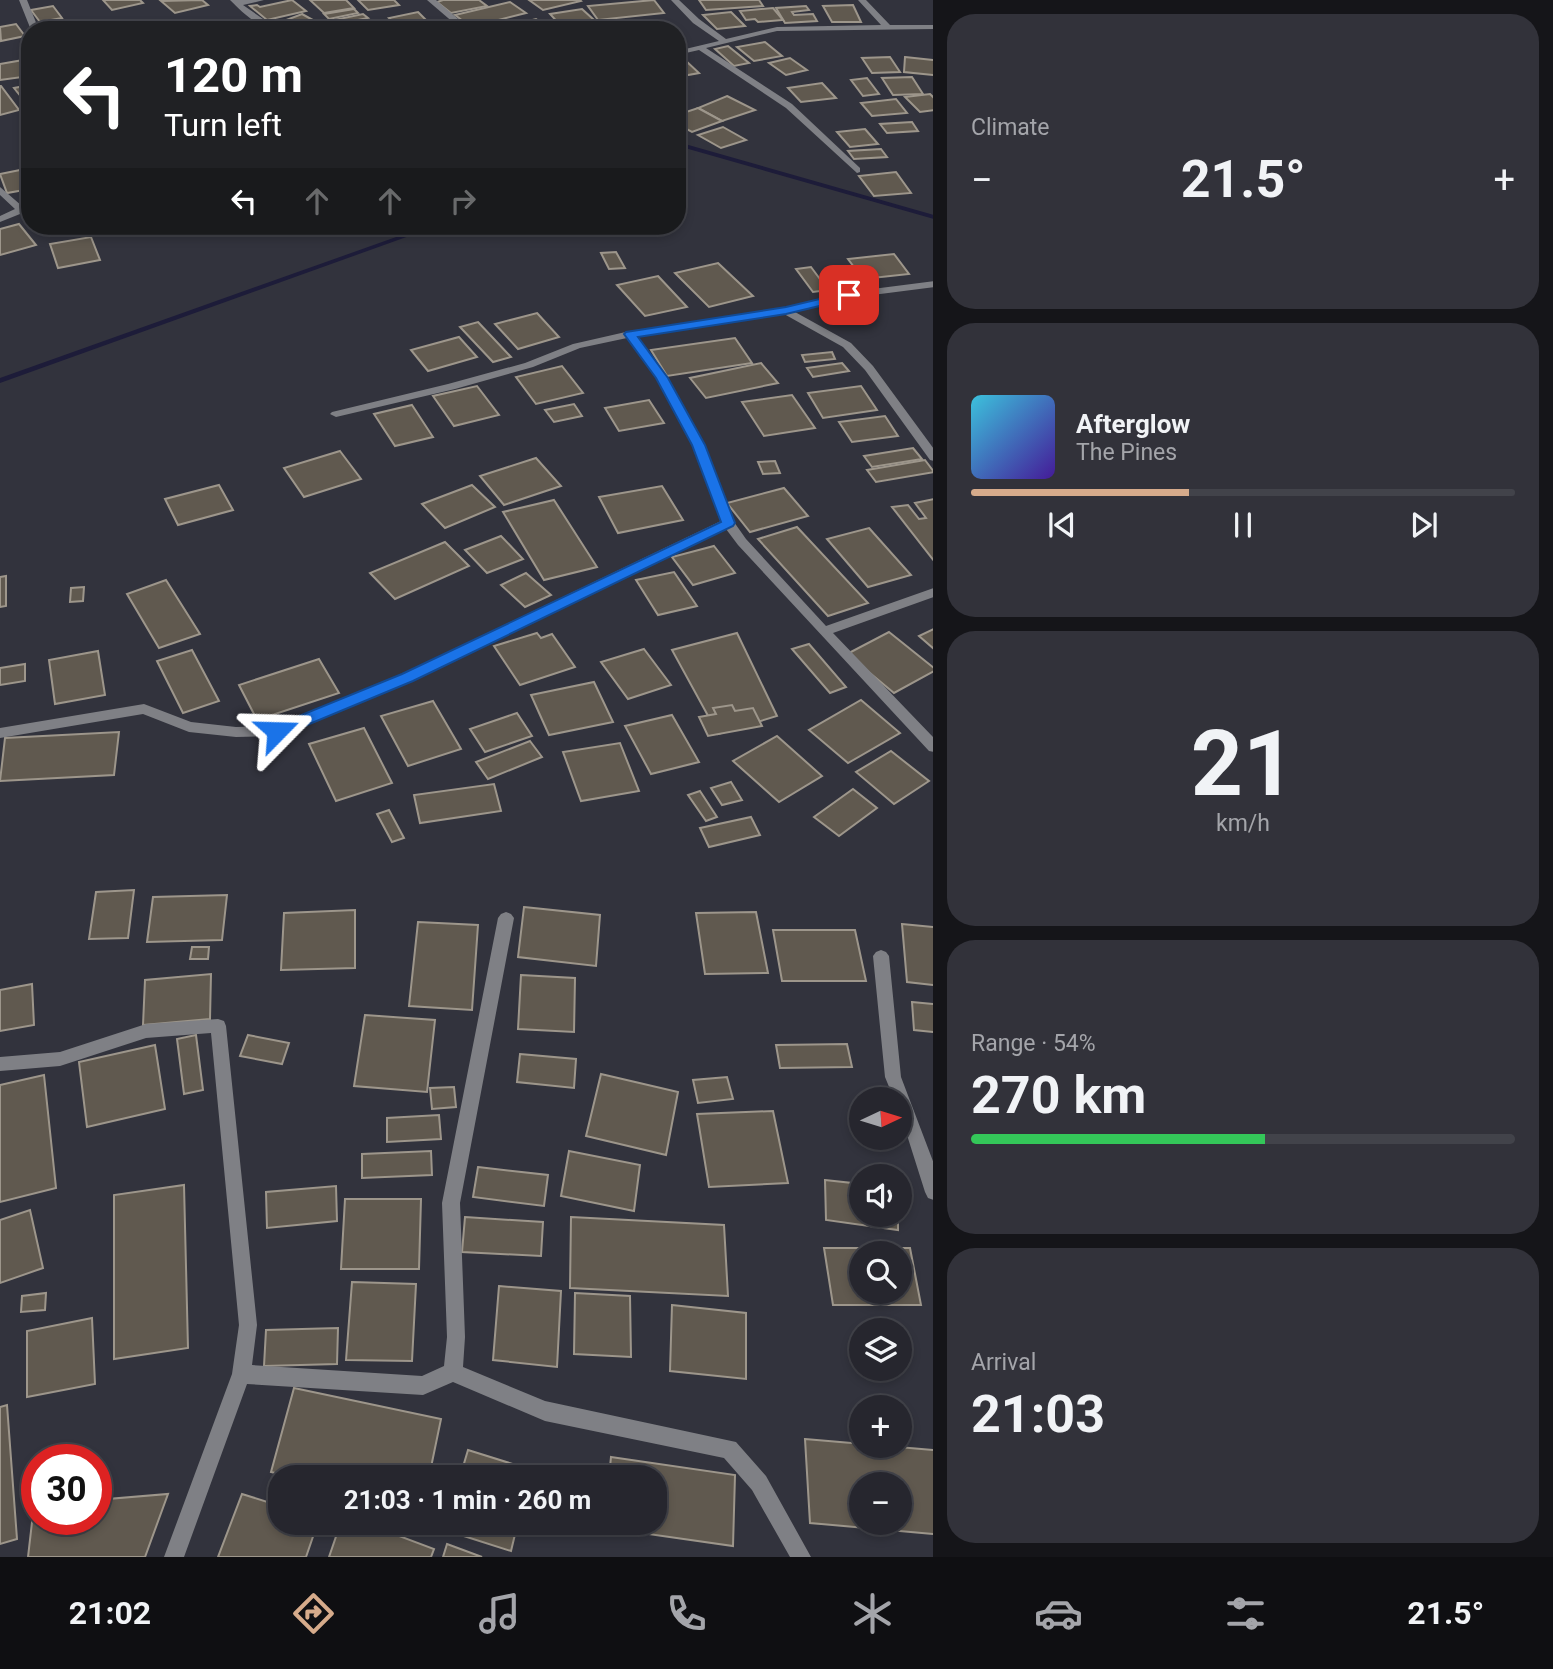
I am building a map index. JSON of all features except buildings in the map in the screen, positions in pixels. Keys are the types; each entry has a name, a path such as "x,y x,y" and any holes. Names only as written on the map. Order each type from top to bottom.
{"street":[{"path":"23,0 31,21"},
{"path":"237,1 260,0"},
{"path":"432,0 456,21"},
{"path":"675,0 696,21 723,40"},
{"path":"862,0 887,27"},
{"path":"237,1 260,21"},
{"path":"686,51 723,40 796,27 933,27"},
{"path":"699,47 789,106 857,170"},
{"path":"0,190 21,205"},
{"path":"0,219 21,210"},
{"path":"336,414 451,387 529,365 577,346 630,334 786,311 849,295 933,285"},
{"path":"786,311 847,345 869,368 933,458"},
{"path":"630,334 662,378 699,445 728,523 824,632 933,747"},
{"path":"0,733 144,709 189,727 236,732 277,731 407,677 728,523"},
{"path":"824,632 933,592"},
{"path":"453,1372 456,1337 451,1203 506,918"},
{"path":"881,956 892,1077 909,1116 933,1192"},
{"path":"0,1063 60,1059 146,1031 218,1026 248,1325 241,1374 174,1557"},
{"path":"241,1374 423,1386 453,1372 545,1411 729,1449 759,1483 801,1557"}],"waterway":[{"path":"686,146 933,217"},
{"path":"0,381 408,235"}],"route":[{"path":"277,731 407,677 728,523 699,445 662,378 630,334 786,311 849,295"}]}
